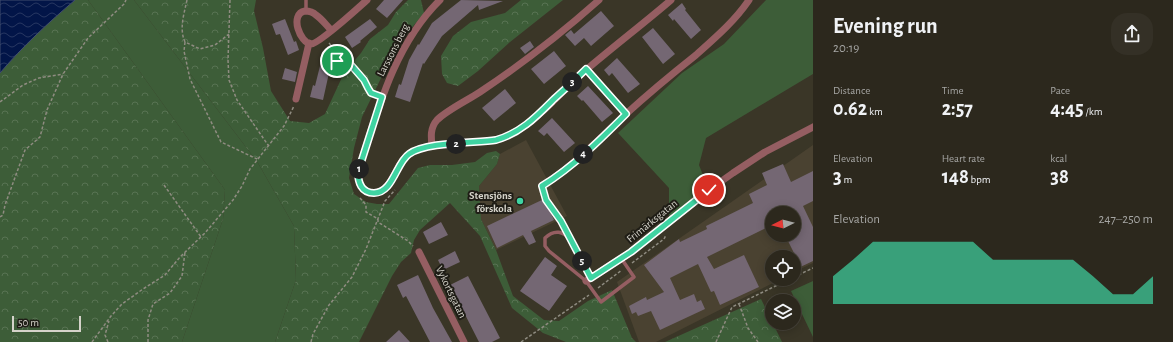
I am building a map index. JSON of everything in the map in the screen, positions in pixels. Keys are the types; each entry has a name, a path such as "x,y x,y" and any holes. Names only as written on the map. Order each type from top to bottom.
{"street":[{"path":"331,30 310,11 301,12 298,15 297,25 304,39 313,44 324,37 367,0"},
{"name":"Larssons berg","path":"363,190 359,183 358,172 382,97 410,39 422,20 440,0"},
{"path":"432,146 433,127 442,116 480,92 538,50 599,0"},
{"path":"363,190 374,193 384,190 407,155 414,151 432,146 496,140 506,138 516,133 586,69 671,0"},
{"path":"542,186 558,176 626,114 724,30 741,12 749,0"},
{"path":"296,99 309,43"},
{"path":"586,69 626,114"},
{"name":"Frimärksgatan","path":"588,279 651,237 733,173 765,152 813,127"},
{"name":"Vykortsgatan","path":"419,252 464,342"}],"lane":[{"path":"306,0 306,11"},
{"path":"588,279 549,251 545,246 546,238 549,235 562,232 572,241 588,279 601,302 634,277 621,258"}],"path":[{"path":"0,217 3,215 5,205 25,150 40,137 47,110 63,74 88,38 124,4 126,0"},
{"path":"188,0 183,18 182,35 185,42 184,51 190,78 221,142 258,159"},
{"path":"230,0 228,60 229,80 237,100 268,145"},
{"path":"185,42 200,49 215,45 229,34"},
{"path":"324,37 332,46 334,56 337,61 351,65 364,80 371,93 382,97"},
{"path":"0,102 23,85 39,78 63,74"},
{"path":"92,342 122,304 165,275 233,200 250,169 284,126 292,112 296,99"},
{"path":"164,185 201,237"},
{"path":"311,342 313,334 329,305 352,277 375,229 385,201 398,185"},
{"path":"542,186 546,200 565,228"},
{"path":"363,190 359,195 366,204 366,212 378,219 378,222 408,240 419,252"},
{"path":"148,342 148,320 153,304 170,293 182,276 186,252"},
{"path":"801,274 813,268"},
{"path":"716,342 732,307 776,286"},
{"path":"739,304 748,328 758,342"},
{"path":"108,342 105,335 107,324 111,316"}],"shaded area":[{"name":"Stensjöns förskola","path":"526,140 567,216 496,250 481,219 479,186 497,164 500,154"},
{"path":"813,145 813,263 801,269 801,250 765,250 765,286 767,286 656,342 639,342 617,282"}],"green space":[{"path":"75,0 88,0 225,190 223,219 182,342 0,342 0,73 36,35"},
{"path":"88,0 134,0 258,163 294,226 296,280 275,342 182,342 223,219 225,190"},
{"path":"134,0 256,0 254,11 271,91 290,121 309,123 325,114 344,73 361,53 370,39 388,25 396,12 408,0 421,0 424,13 400,42 362,117 354,148 349,178 354,194 366,202 389,204 418,168 430,165 452,165 475,162 487,153 496,151 500,154 497,164 479,186 481,219 496,250 513,296 544,320 559,321 588,301 612,290 632,338 636,342 566,342 543,333 512,308 480,236 450,203 420,230 414,240 411,253 401,262 392,276 359,342 275,342 296,280 294,226 258,163"},
{"path":"521,0 563,0 458,86 447,83 442,74 441,56 453,36 471,22 505,13"},
{"path":"766,0 813,0 813,74 706,138 699,165 707,185 669,218 669,188 618,133 682,73 724,44"},
{"path":"813,281 813,337 801,312 801,294 792,294 791,291"},
{"path":"761,299 765,307 765,330 776,330 782,342 665,342"}],"water":[{"path":"0,0 75,0 36,35 0,73"}],"building":[{"path":"384,0 403,0 387,18 376,9"},
{"path":"461,0 503,1 479,10 478,5 442,36 424,64 423,63 410,102 395,97 399,84 401,85 409,60 432,23"},
{"path":"682,3 686,9 685,10 701,30 691,39 674,19 673,21 668,15"},
{"path":"601,11 614,26 591,46 584,38 575,46 565,35 571,30 574,34"},
{"path":"285,19 294,42 296,41 299,50 288,55 280,34 276,35 272,24"},
{"path":"370,19 377,27 352,48 345,37"},
{"path":"653,28 675,54 663,64 642,37"},
{"path":"530,41 534,47 525,54 520,48"},
{"path":"554,51 566,66 544,84 531,69"},
{"path":"617,58 640,84 628,93 612,73 609,76 604,70"},
{"path":"321,62 331,64 323,100 310,97 313,85 315,86"},
{"path":"285,68 297,72 295,82 282,79"},
{"path":"588,86 613,113 602,122 583,100 582,101 577,96"},
{"path":"505,89 516,103 494,121 482,108"},
{"path":"552,118 575,143 564,152 547,133 544,136 538,131"},
{"path":"783,164 791,182 813,171 813,201 803,206 813,227 813,261 801,267 801,250 792,250 788,242 801,242 801,206 765,206 765,228 707,257 714,269 744,255 759,287 720,305 714,291 711,292 698,264 670,278 680,300 694,294 697,302 701,300 705,309 660,330 651,311 638,316 636,312 632,314 629,306 646,297 647,300 664,292 644,265 679,239 680,242 707,229 706,226 753,203 749,194 767,185 762,173"},
{"path":"544,199 554,220 531,231 536,242 529,245 523,235 497,248 487,226"},
{"path":"441,222 448,235 429,244 423,232"},
{"path":"455,251 460,262 443,270 438,260"},
{"path":"545,257 557,266 551,275 567,286 549,311 520,291"},
{"path":"418,275 433,308 452,342 430,342 406,296 403,298 397,285"},
{"path":"468,276 500,338 492,342 479,342 450,285"},
{"path":"399,330 410,342 386,342"}],"place":[{"name":"Stensjöns förskola","path":"520,201"}],"route":[{"path":"337,61 351,65 364,80 371,93 382,97 358,172 359,183 362,188 365,191 374,193 384,190 407,155 414,151 432,146 496,140 506,138 516,133 586,69 626,114 558,176 542,186 546,200 561,221 591,278 631,252 709,190"}]}
